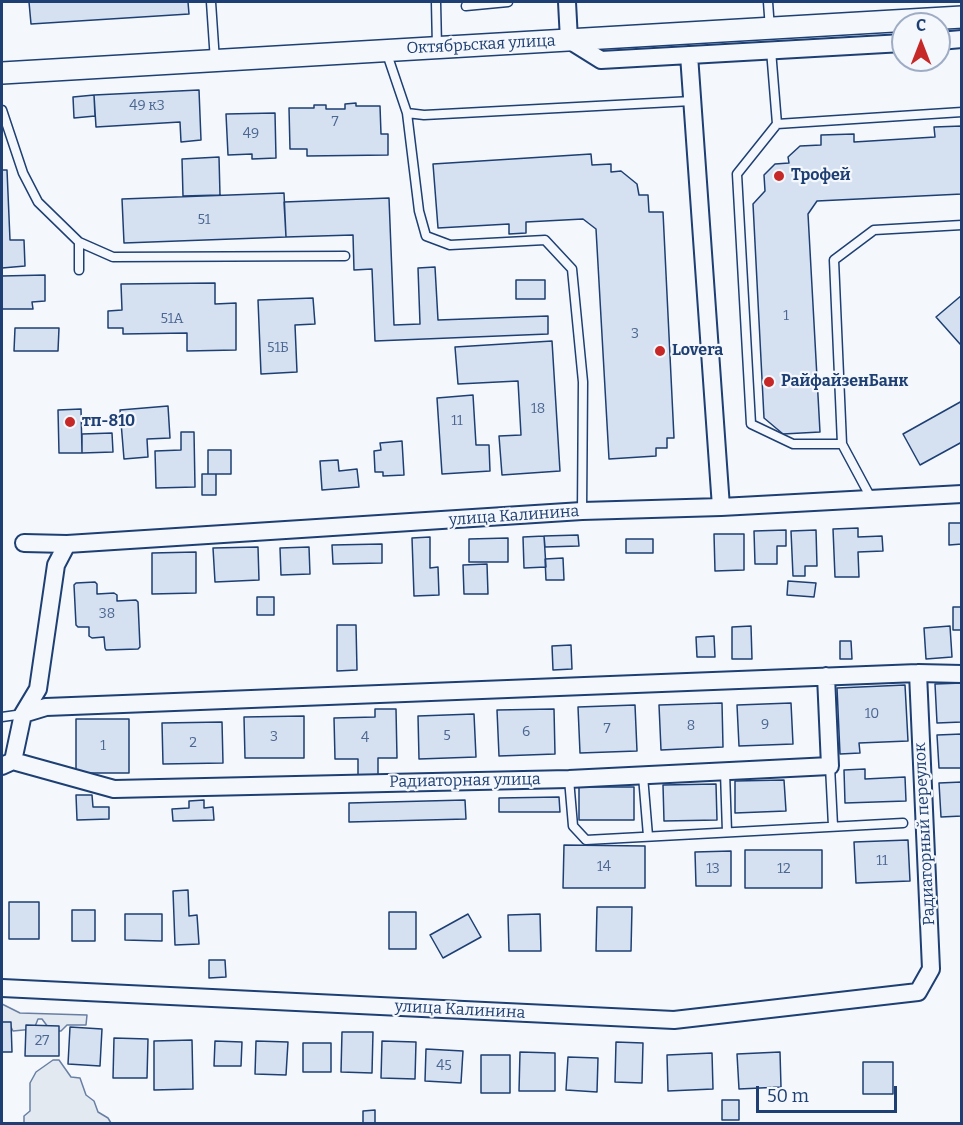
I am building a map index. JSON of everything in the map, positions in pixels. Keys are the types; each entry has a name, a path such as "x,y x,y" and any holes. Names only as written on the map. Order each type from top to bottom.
{"street":[{"path":"567,2 569,40 602,60 891,44"},
{"name":"Октябрьская улица","path":"2,73 962,17"},
{"path":"688,55 721,507"},
{"name":"улица Калинина","path":"24,543 67,544 582,511 721,507 962,494"},
{"path":"7,763 22,714 38,689 56,565 67,544"},
{"name":"Радиаторный переулок","path":"918,673 931,969 918,992"},
{"path":"22,714 46,707 826,676 962,674"},
{"path":"826,676 830,766"},
{"name":"Радиаторная улица","path":"7,763 114,789 569,779 830,766"},
{"name":"улица Калинина","path":"2,988 674,1020 918,992"}],"lane":[{"path":"211,2 215,61"},
{"path":"436,2 437,47"},
{"path":"466,6 508,2"},
{"path":"768,2 770,29"},
{"path":"771,50 777,124 737,174 751,424 793,444 842,444"},
{"path":"386,51 407,113 419,211 426,236 450,245 545,240 572,269 583,382 582,511"},
{"path":"407,113 424,115 692,101"},
{"path":"2,110 23,172 38,202 79,242 113,257 345,256"},
{"path":"777,124 962,112"},
{"path":"871,498 842,444 834,260 874,231 962,225"},
{"path":"79,242 79,270"},
{"path":"2,717 22,714"},
{"path":"830,766 833,826"},
{"path":"725,772 726,832"},
{"path":"644,776 648,836"},
{"path":"569,779 573,826 586,840 903,823"}],"shaded area":[{"path":"2,1004 20,1013 87,1015 86,1025 67,1025 61,1031 51,1031 42,1019 38,1019 34,1029 13,1031 9,1023 2,1023"},
{"path":"53,1060 59,1060 71,1077 80,1078 86,1095 94,1101 98,1112 108,1118 111,1123 24,1123 24,1116 30,1111 30,1083 36,1072"}],"building":[{"path":"29,2 188,2 189,14 31,24"},
{"path":"199,90 201,140 181,142 180,122 96,127 94,95"},
{"path":"94,95 95,116 74,118 73,97"},
{"path":"356,103 356,106 380,106 381,134 388,134 388,155 307,156 307,149 290,149 289,108 314,108 314,105 326,105 326,109 345,109 345,104"},
{"path":"275,113 276,158 252,159 252,154 228,155 226,114"},
{"path":"962,126 962,194 817,201 808,214 820,432 783,434 764,418 753,204 765,191 764,175 775,164 789,163 788,157 800,146 821,145 821,135 854,134 854,142 935,137 934,127"},
{"path":"591,154 592,165 611,164 611,172 621,171 637,184 639,195 648,195 649,212 663,212 674,438 667,438 667,448 656,448 656,456 609,459 596,229 583,219 526,222 526,233 509,234 509,224 438,228 433,164"},
{"path":"219,157 220,195 183,196 182,159"},
{"path":"2,170 7,170 10,240 24,240 25,266 2,268"},
{"path":"284,193 286,237 124,243 122,199"},
{"path":"389,198 394,325 420,324 418,268 435,267 438,320 548,316 548,334 375,341 372,269 354,270 353,235 286,237 284,202"},
{"path":"45,275 45,301 32,302 33,309 2,309 2,276"},
{"path":"516,280 545,280 545,299 516,299"},
{"path":"215,283 215,304 236,303 236,350 187,351 187,333 123,334 123,328 108,328 108,311 122,310 121,284"},
{"path":"962,295 962,342 960,344 936,317"},
{"path":"313,298 315,324 295,325 297,372 261,374 258,300"},
{"path":"15,328 59,328 58,351 14,351"},
{"path":"552,341 560,471 502,475 499,436 521,435 518,381 458,384 455,347"},
{"path":"473,395 476,445 489,445 490,471 442,474 437,398"},
{"path":"962,401 962,442 920,465 903,434"},
{"path":"168,406 170,438 147,439 148,457 124,459 120,410"},
{"name":"тп-810","path":"81,409 82,453 59,453 58,410"},
{"path":"181,432 194,432 195,487 156,488 155,451 181,450"},
{"path":"112,433 113,452 82,453 82,434"},
{"path":"402,441 404,475 383,476 383,472 375,472 374,451 381,450 380,443"},
{"path":"208,450 231,450 231,474 208,474"},
{"path":"338,460 339,471 357,469 359,487 322,490 320,461"},
{"path":"202,474 216,474 216,495 202,495"},
{"path":"949,523 962,523 962,544 949,545"},
{"path":"858,528 858,537 882,536 883,551 858,552 859,577 835,577 833,529"},
{"path":"786,530 786,546 777,546 777,564 755,564 754,531"},
{"path":"816,530 817,566 805,566 805,576 793,576 791,531"},
{"path":"714,534 744,534 744,570 715,571"},
{"path":"578,535 579,546 545,547 544,536"},
{"path":"544,536 546,567 524,568 523,537"},
{"path":"430,537 430,568 438,567 439,595 414,596 412,538"},
{"path":"508,538 508,562 469,562 469,539"},
{"path":"626,539 653,539 653,553 626,553"},
{"path":"382,544 382,563 333,564 332,545"},
{"path":"258,547 259,580 215,582 213,548"},
{"path":"309,547 310,574 281,575 280,548"},
{"path":"196,552 196,593 152,594 152,553"},
{"path":"563,558 564,580 546,580 545,559"},
{"path":"487,564 488,594 464,594 463,565"},
{"path":"788,581 816,583 814,597 787,595"},
{"path":"95,582 97,594 114,593 117,595 117,601 136,600 138,602 140,647 138,649 106,650 104,637 92,638 89,636 89,627 76,625 74,585"},
{"path":"257,597 274,597 274,615 257,615"},
{"path":"953,607 962,607 962,630 953,630"},
{"path":"337,625 356,625 357,670 337,671"},
{"path":"751,626 752,659 732,659 732,627"},
{"path":"950,626 952,657 926,659 924,628"},
{"path":"714,636 715,657 697,657 696,637"},
{"path":"840,641 851,641 852,659 840,659"},
{"path":"571,645 572,669 553,670 552,646"},
{"path":"962,683 962,722 937,723 935,684"},
{"path":"905,685 908,741 859,743 860,753 840,754 837,688"},
{"path":"722,703 723,747 661,750 659,705"},
{"path":"791,703 793,744 739,746 737,705"},
{"path":"635,705 637,751 580,753 578,707"},
{"path":"375,709 396,709 397,758 378,758 378,777 358,777 358,759 335,759 334,718 375,717"},
{"path":"554,709 555,754 499,756 497,710"},
{"path":"474,714 476,757 419,759 418,716"},
{"path":"304,716 304,758 245,758 244,717"},
{"path":"76,719 129,719 129,773 76,773"},
{"path":"222,722 223,763 163,764 162,723"},
{"path":"962,734 962,768 939,768 937,735"},
{"path":"865,769 865,779 905,777 906,801 845,803 844,770"},
{"path":"784,780 786,811 735,813 735,781"},
{"path":"962,782 962,816 941,817 939,783"},
{"path":"716,784 717,820 664,821 663,785"},
{"path":"579,787 634,787 634,820 579,820"},
{"path":"76,795 92,795 93,807 109,807 109,819 77,820"},
{"path":"559,797 560,812 499,812 499,798"},
{"path":"204,800 204,808 213,807 214,820 173,821 172,809 189,808 189,801"},
{"path":"465,800 466,819 349,822 349,803"},
{"path":"908,840 910,881 856,883 854,842"},
{"path":"564,845 645,846 645,888 563,888"},
{"path":"745,850 822,850 822,888 745,888"},
{"path":"731,851 731,886 696,886 695,852"},
{"path":"188,890 189,916 197,915 199,944 175,945 173,891"},
{"path":"9,902 39,902 39,939 9,939"},
{"path":"597,907 632,907 631,951 596,951"},
{"path":"72,910 95,910 95,941 72,941"},
{"path":"389,912 416,912 416,949 389,949"},
{"path":"125,914 162,914 162,941 125,940"},
{"path":"468,914 481,937 443,958 430,935"},
{"path":"540,914 541,951 509,951 508,915"},
{"path":"209,960 225,960 226,977 209,978"},
{"path":"2,1022 11,1022 12,1052 2,1052"},
{"path":"26,1025 59,1026 59,1056 25,1056"},
{"path":"70,1027 102,1029 100,1066 68,1064"},
{"path":"342,1032 373,1032 372,1073 341,1072"},
{"path":"114,1038 148,1039 147,1078 113,1078"},
{"path":"192,1040 193,1089 154,1090 154,1041"},
{"path":"215,1041 242,1042 241,1066 214,1066"},
{"path":"256,1041 288,1042 286,1075 255,1074"},
{"path":"382,1041 416,1042 415,1079 381,1078"},
{"path":"616,1042 643,1043 642,1083 615,1082"},
{"path":"303,1043 331,1043 331,1072 303,1072"},
{"path":"426,1049 463,1051 461,1083 425,1081"},
{"path":"520,1052 555,1053 555,1091 519,1091"},
{"path":"780,1052 781,1087 739,1089 737,1054"},
{"path":"712,1053 713,1089 668,1091 667,1055"},
{"path":"481,1055 510,1055 510,1093 481,1093"},
{"path":"568,1057 598,1058 597,1092 566,1090"},
{"path":"863,1062 893,1062 893,1094 863,1094"},
{"path":"722,1100 739,1100 739,1120 722,1120"},
{"path":"375,1110 375,1124 363,1124 363,1111"}],"place":[{"name":"Трофей","path":"779,176"},
{"name":"Lovera","path":"660,351"},
{"name":"РайфайзенБанк","path":"769,382"},
{"name":"тп-810","path":"70,422"}]}
